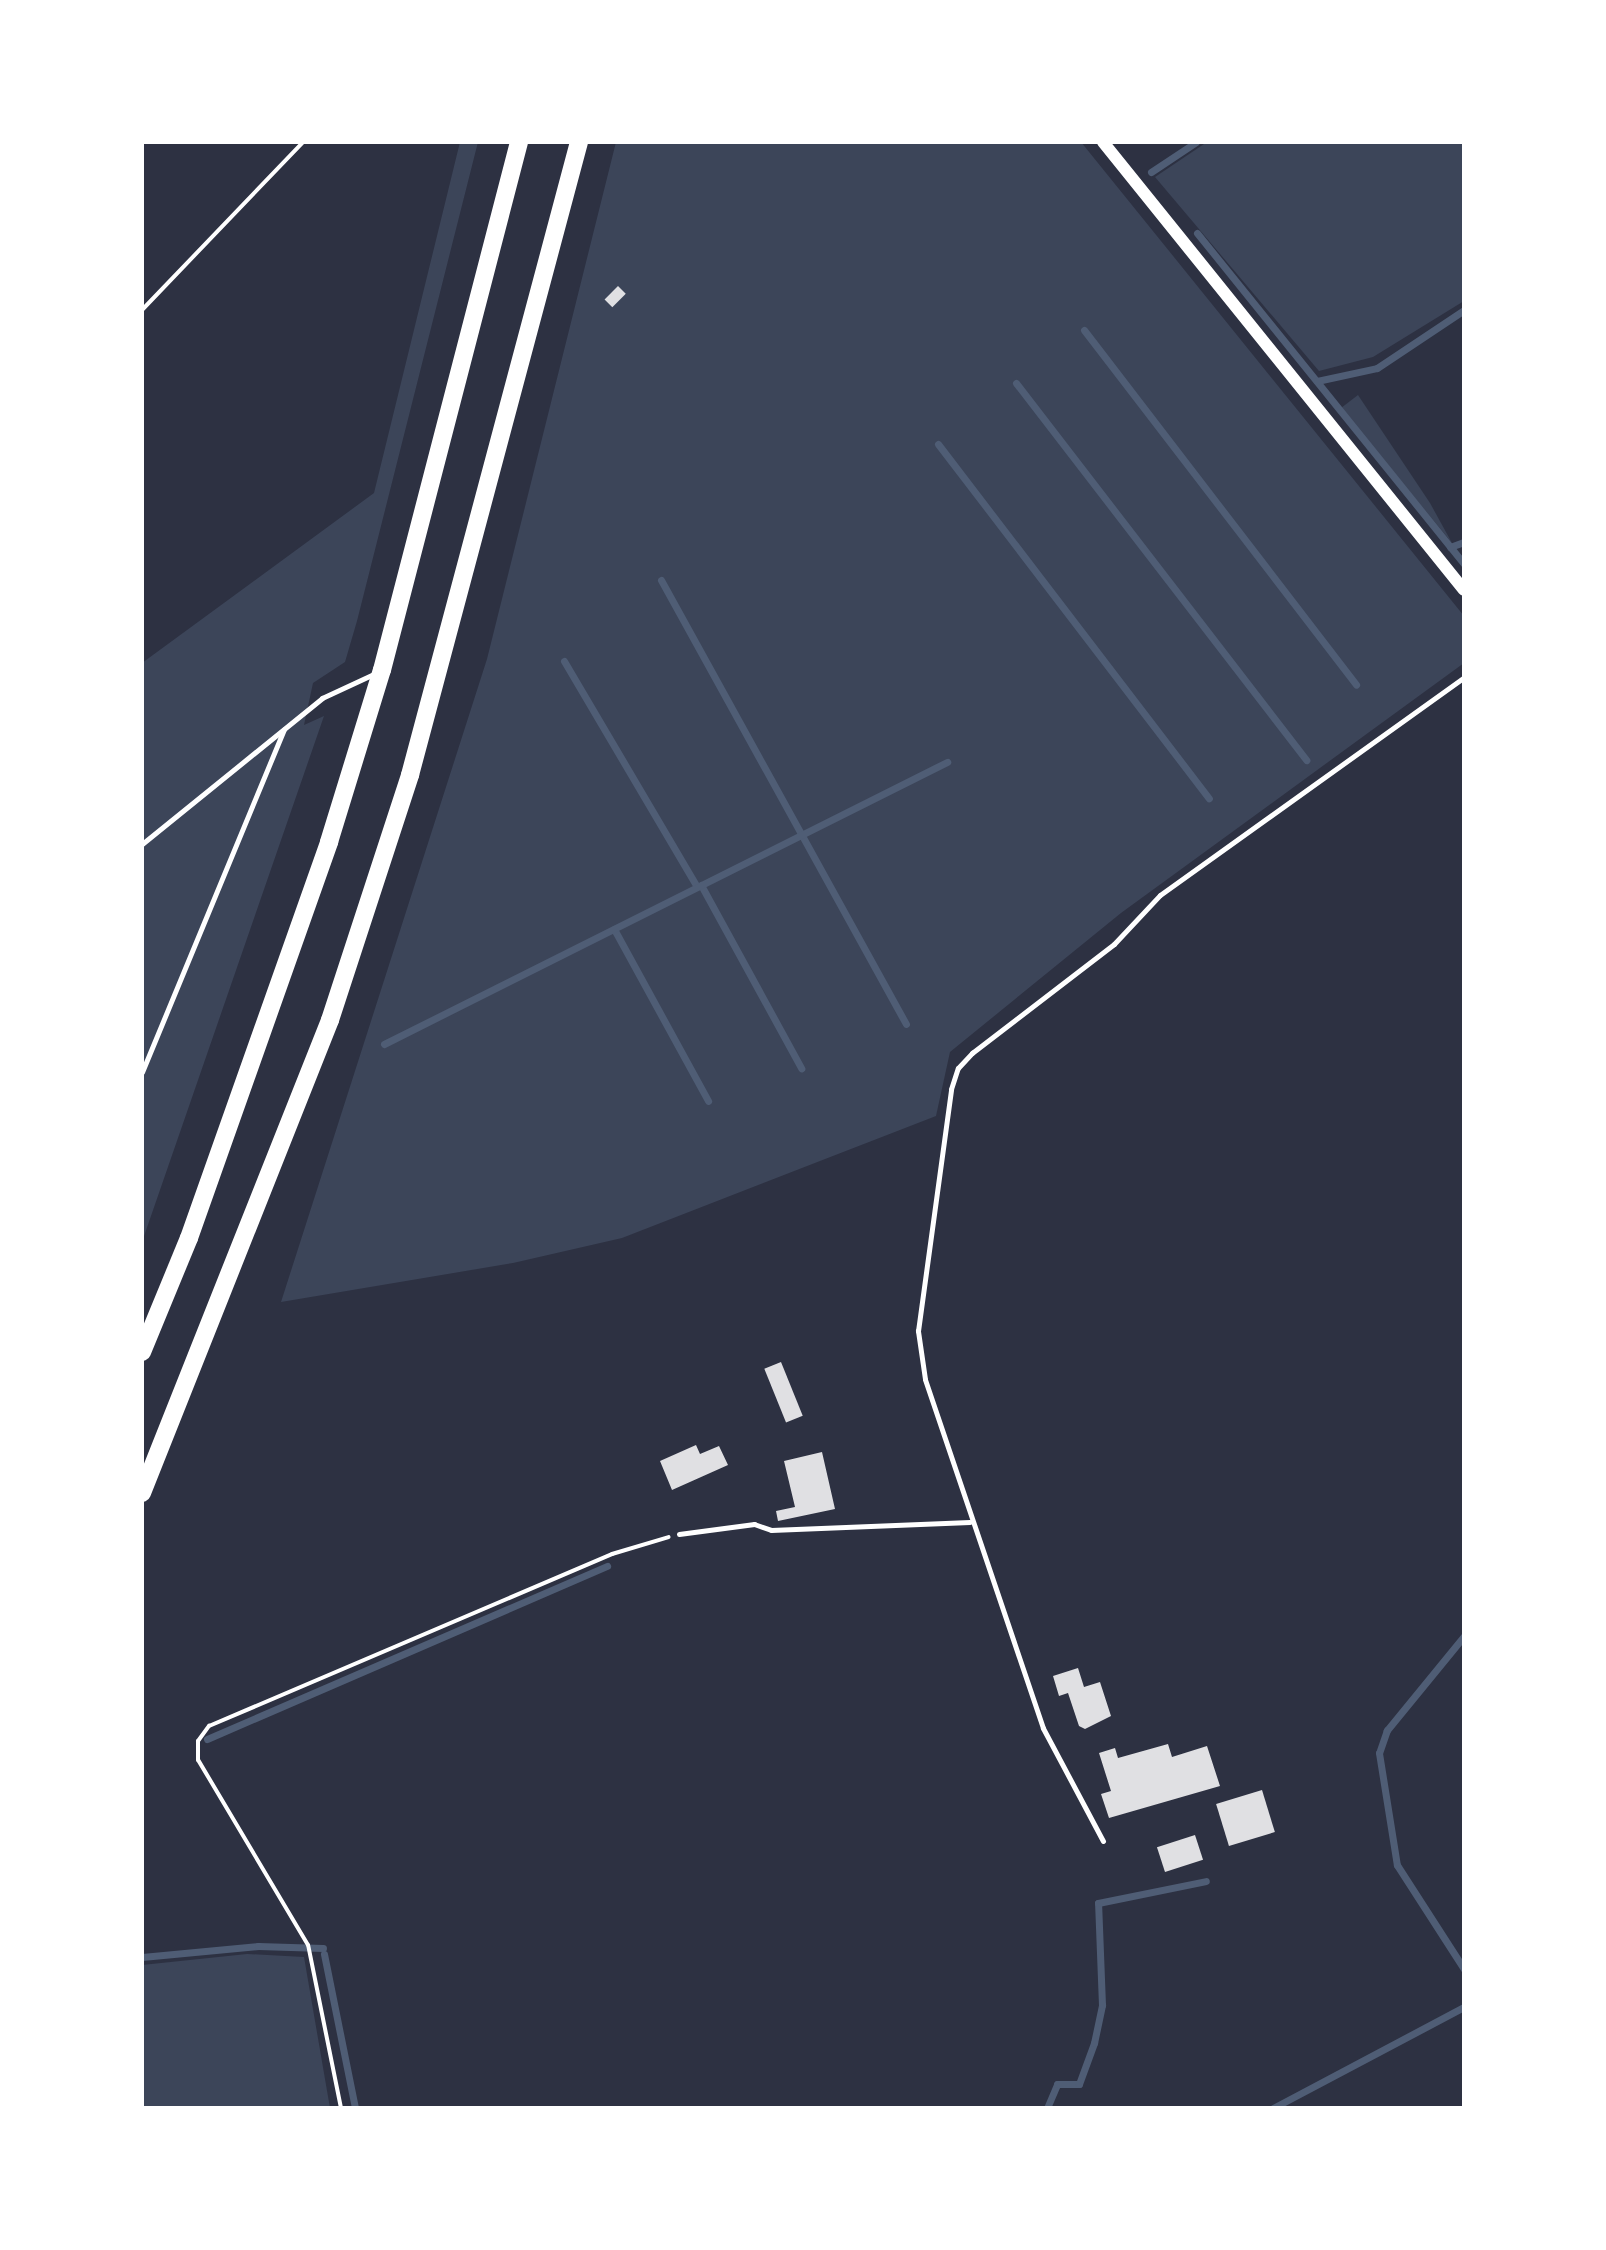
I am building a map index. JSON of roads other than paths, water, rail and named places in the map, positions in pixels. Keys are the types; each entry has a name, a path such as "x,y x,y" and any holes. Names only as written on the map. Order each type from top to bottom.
{"highway":[{"path":"142,1352 271,1013 382,670 519,142"},
{"path":"142,1493 330,1020 405,790 579,142"}],"street":[{"path":"1103,142 1464,590"}],"lane":[{"path":"142,844 322,698 382,670"},
{"path":"1103,1841 1043,1728 970,1522 925,1379 918,1331 951,1089 958,1068 1114,944 1160,895 1464,677"},
{"path":"142,1072 284,729"},
{"path":"679,1534 754,1524 771,1530 970,1522"}],"waterway":[{"path":"1151,172 1196,142"},
{"path":"1197,233 1464,564"},
{"path":"1317,381 1377,368 1464,310"},
{"path":"1084,330 1356,685"},
{"path":"1016,383 1306,760"},
{"path":"938,444 1209,798"},
{"path":"1450,547 1464,542"},
{"path":"661,580 906,1024"},
{"path":"564,661 697,887"},
{"path":"384,1044 947,762"},
{"path":"701,885 801,1068"},
{"path":"614,929 708,1101"},
{"path":"207,1739 607,1566"},
{"path":"1464,1636 1387,1730 1379,1753 1397,1865 1464,1969"},
{"path":"1047,2108 1057,2084 1079,2084 1094,2043 1102,2005 1098,1903 1206,1881"},
{"path":"142,1957 258,1946 323,1948"},
{"path":"324,1954 355,2108"},
{"path":"1273,2108 1464,2007"}]}
